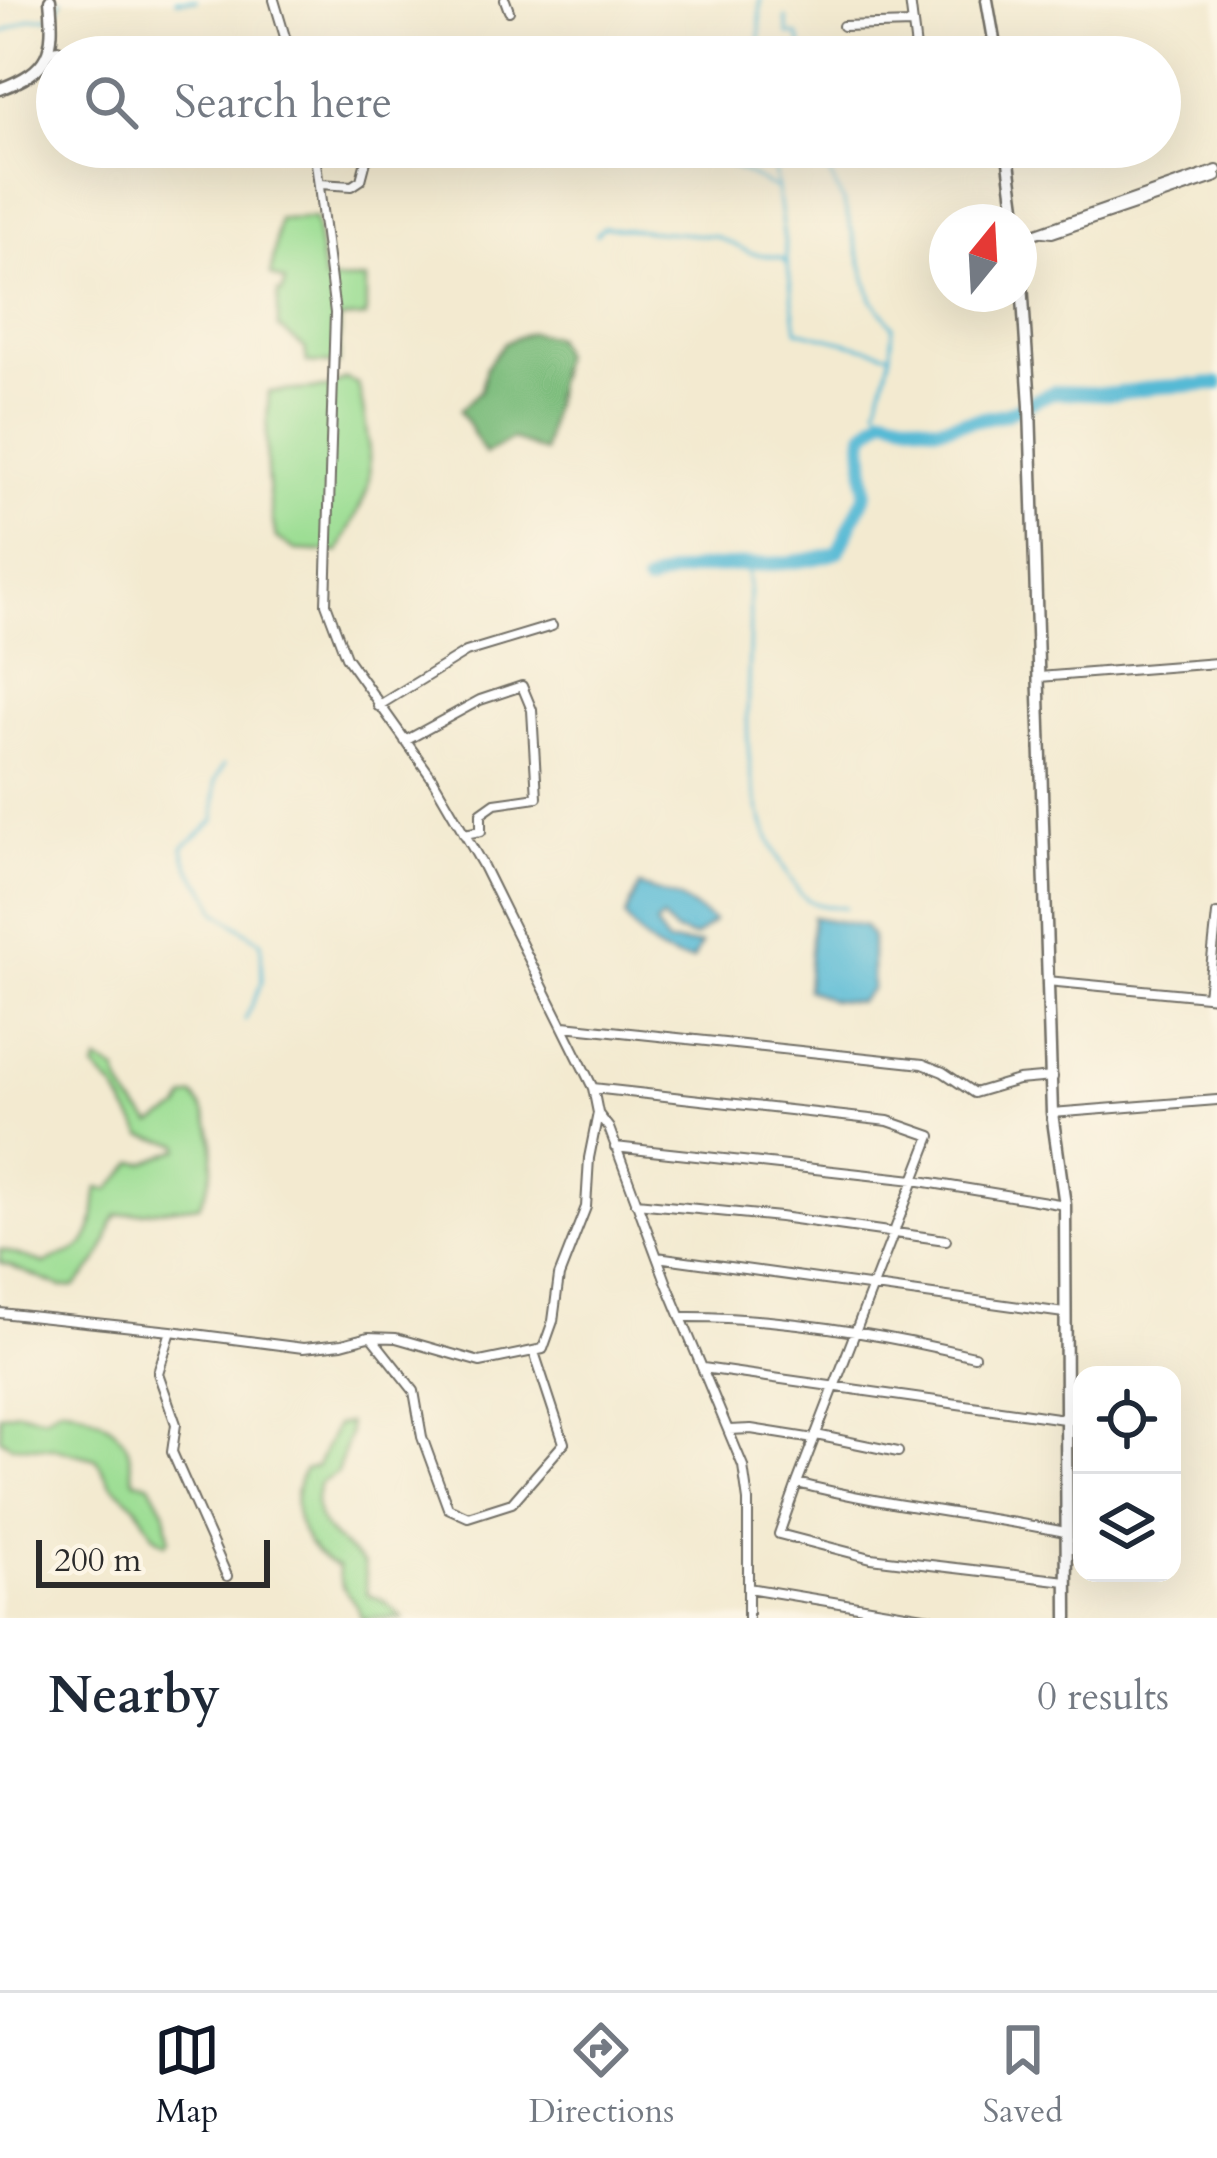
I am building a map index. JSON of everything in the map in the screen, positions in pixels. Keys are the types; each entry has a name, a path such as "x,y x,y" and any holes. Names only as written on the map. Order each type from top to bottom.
{"street":[{"path":"50,0 50,36"},
{"path":"274,0 285,36"},
{"path":"505,0 509,11"},
{"path":"910,0 914,36"},
{"path":"987,0 993,36"},
{"path":"843,26 912,24"},
{"path":"0,89 36,67"},
{"path":"317,168 335,313 326,604 346,657 464,834 563,1026 592,1088 598,1113 609,1128 742,1466 748,1501 748,1618"},
{"path":"320,184 352,186 361,180 364,168"},
{"path":"1010,168 1015,204"},
{"path":"1037,233 1217,174"},
{"path":"1024,312 1052,1113 1065,1205 1067,1618"},
{"path":"377,706 466,652 552,626"},
{"path":"1037,677 1217,663"},
{"path":"405,741 480,700 522,686 532,710 537,797 494,803 482,813 481,831 464,834"},
{"path":"1047,981 1212,997 1217,914"},
{"path":"563,1026 923,1064 974,1093 1018,1080 1053,1077"},
{"path":"592,1088 914,1127 932,1136 778,1534 871,1558 1066,1581"},
{"path":"1052,1113 1217,1100"},
{"path":"0,1313 303,1348 371,1337 396,1338 480,1362 544,1349 560,1276 586,1207 598,1113"},
{"path":"615,1147 914,1180 1065,1205"},
{"path":"636,1203 946,1240"},
{"path":"657,1257 1064,1313"},
{"path":"682,1317 750,1319 974,1357"},
{"path":"171,1331 158,1373 176,1424 172,1452 227,1576"},
{"path":"371,1337 414,1391 422,1437 448,1508 468,1517 512,1503 564,1443 534,1352"},
{"path":"704,1368 1064,1419"},
{"path":"729,1430 815,1437 898,1452"},
{"path":"797,1483 851,1497 1065,1532"},
{"path":"748,1588 930,1618"}],"green space":[{"path":"315,218 324,281 366,280 366,317 340,319 339,364 307,363 305,348 278,327 278,292 282,293 285,282 271,275 279,219"},
{"path":"530,332 554,337 561,353 544,452 512,439 485,454 460,410 481,390 486,367 504,343"},
{"path":"346,379 358,384 363,408 369,453 367,490 339,552 296,550 276,538 272,519 267,465 269,392 327,388"},
{"path":"98,1061 117,1072 126,1095 153,1124 194,1096 212,1135 213,1164 199,1205 117,1215 92,1267 74,1287 61,1287 0,1262 0,1249 45,1264 73,1252 91,1232 98,1188 109,1190 135,1162 145,1163 180,1149 180,1144 143,1136 113,1087 94,1069"},
{"path":"60,1406 100,1419 124,1440 134,1480 150,1484 165,1512 169,1539 165,1543 154,1536 137,1507 111,1484 96,1459 53,1448 11,1445 0,1438 0,1415 17,1411 44,1417"},
{"path":"348,1423 337,1473 320,1483 316,1509 326,1530 364,1564 367,1595 382,1599 403,1618 361,1618 338,1567 306,1539 296,1511 305,1469 317,1466 336,1425"}],"water":[{"path":"639,886 679,898 714,921 695,937 675,932 662,918 656,925 667,943 701,944 693,960 654,948 625,917"},
{"path":"813,917 865,926 872,938 872,989 859,1002 831,1000 807,989"}],"waterway":[{"path":"56,14 61,0"},
{"path":"176,0 196,0"},
{"path":"760,0 760,36"},
{"path":"0,34 30,19 49,17"},
{"path":"786,18 788,34 798,36"},
{"path":"735,168 776,189"},
{"path":"774,168 797,330 891,354 877,407 885,415"},
{"path":"826,168 843,201 872,299 893,326 891,354"},
{"path":"596,235 603,227 715,236 787,263"},
{"path":"647,583 693,569 790,562 838,552 866,493 865,433 885,415 937,427 1005,414 1053,392 1114,394 1217,384"},
{"path":"747,565 747,720 755,795 767,833 798,891 817,904 845,907"},
{"path":"224,764 215,781 215,820 183,847 216,911 261,942 262,982 245,1020"}]}
